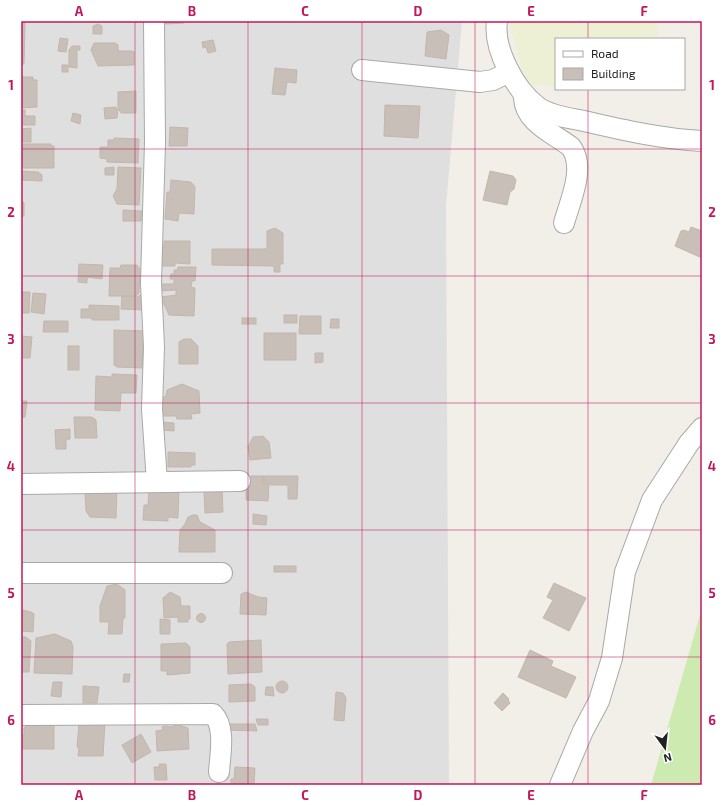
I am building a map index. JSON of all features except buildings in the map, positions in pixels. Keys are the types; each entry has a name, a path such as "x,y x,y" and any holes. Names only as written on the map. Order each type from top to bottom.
{"street":[{"path":"154,21 155,142 151,283 154,348 152,409 156,482"},
{"path":"497,21 498,40 509,72 524,92 538,107 560,116 645,135 702,141"},
{"path":"362,70 480,82 494,80 509,72"},
{"path":"524,92 524,105 529,114 537,123 571,147 578,162 577,178 564,223"},
{"path":"560,785 583,731 599,701 612,658 625,572 642,525 652,500 689,443 702,428"},
{"path":"21,484 240,481"},
{"path":"21,573 222,573"},
{"path":"21,715 213,714 218,718 220,728 219,772"}],"shaded area":[{"path":"21,21 462,21 446,206 449,785 21,785"}],"green space":[{"path":"508,21 657,21 659,38 555,38 555,86 527,85"},
{"path":"702,608 702,785 651,785"}]}
